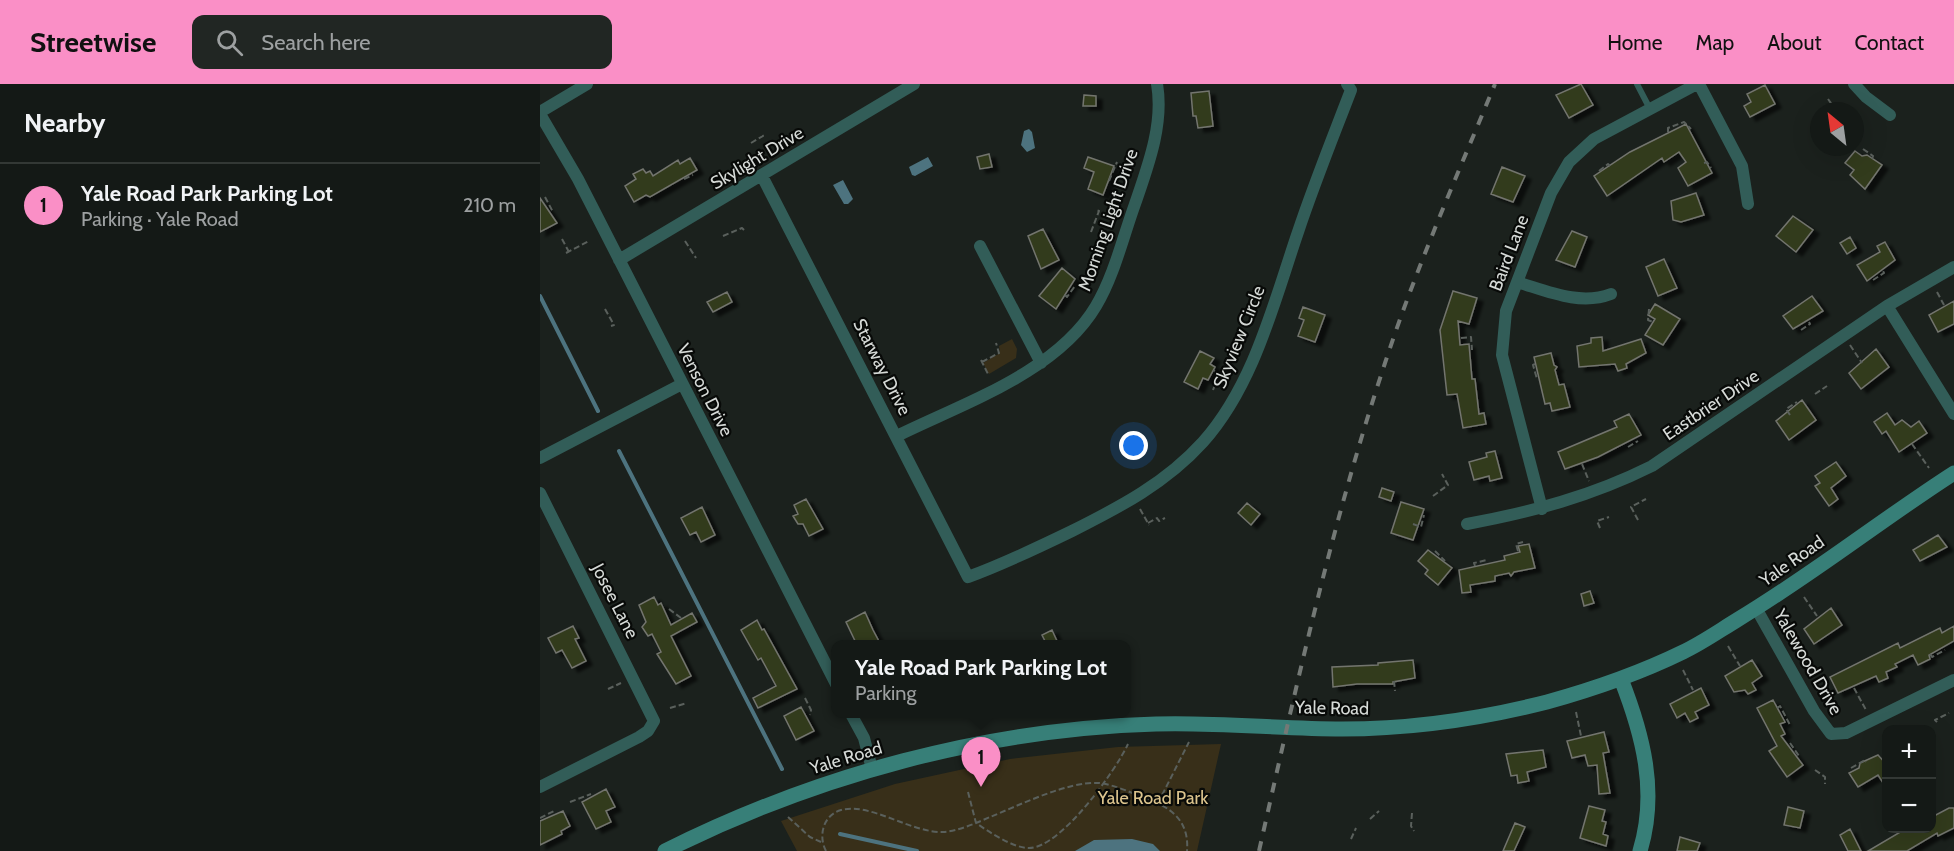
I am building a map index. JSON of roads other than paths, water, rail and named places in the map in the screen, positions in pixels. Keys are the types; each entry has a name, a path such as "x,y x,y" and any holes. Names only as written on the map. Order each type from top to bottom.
{"main road":[{"name":"Yale Road","path":"665,851 688,846 763,806 872,769 936,752 1001,740 1100,727 1201,722 1342,729 1417,725 1516,709 1621,679 1685,651 1756,608 1954,473"},
{"path":"1621,679 1647,763 1649,778 1647,825 1640,851"}],"street":[{"path":"540,113 587,84"},
{"name":"Skylight Drive","path":"619,260 914,84"},
{"name":"Morning Light Drive","path":"897,436 1041,363 1076,333 1103,292 1153,146 1159,109 1157,84"},
{"name":"Skyview Circle","path":"968,577 1007,563 1140,496 1170,475 1218,424 1240,388 1266,323 1350,90 1347,84"},
{"path":"1698,84 1742,166 1748,204"},
{"name":"Baird Lane","path":"1542,509 1501,348 1504,316 1551,193 1565,168 1587,144 1698,84"},
{"path":"1854,84 1890,115"},
{"name":"Venson Drive","path":"540,113 578,179 831,674"},
{"name":"Starway Drive","path":"762,176 968,577"},
{"path":"980,246 1041,363"},
{"name":"Eastbrier Drive","path":"1467,524 1542,509 1615,484 1673,454 1887,306 1954,267"},
{"path":"1517,282 1574,298 1594,299 1611,294"},
{"path":"1887,306 1954,414"},
{"path":"540,458 682,384"},
{"name":"Josee Lane","path":"540,493 651,711 653,726 639,737 540,787"},
{"name":"Yalewood Drive","path":"1756,608 1814,711 1831,734 1846,733 1954,680"},
{"path":"853,718 864,738 872,769"}],"lane":[{"path":"1637,84 1650,109"}],"water":[{"path":"1029,129 1032,132 1035,148 1027,152 1021,145 1024,131"},
{"path":"928,157 933,166 915,176 912,175 909,167"},
{"path":"843,180 853,199 848,204 844,204 833,185"},
{"path":"1132,839 1153,844 1160,851 1075,851 1094,840"}],"waterway":[{"path":"540,296 598,411"},
{"path":"619,451 782,769"},
{"path":"840,834 917,851"}],"railway":[{"path":"1259,851 1316,606 1366,423 1410,292 1495,84"}],"place":[{"name":"Yale Road Park Parking Lot","path":"981,787"}],"park label":[{"name":"Yale Road Park","path":"1153,798"}]}
